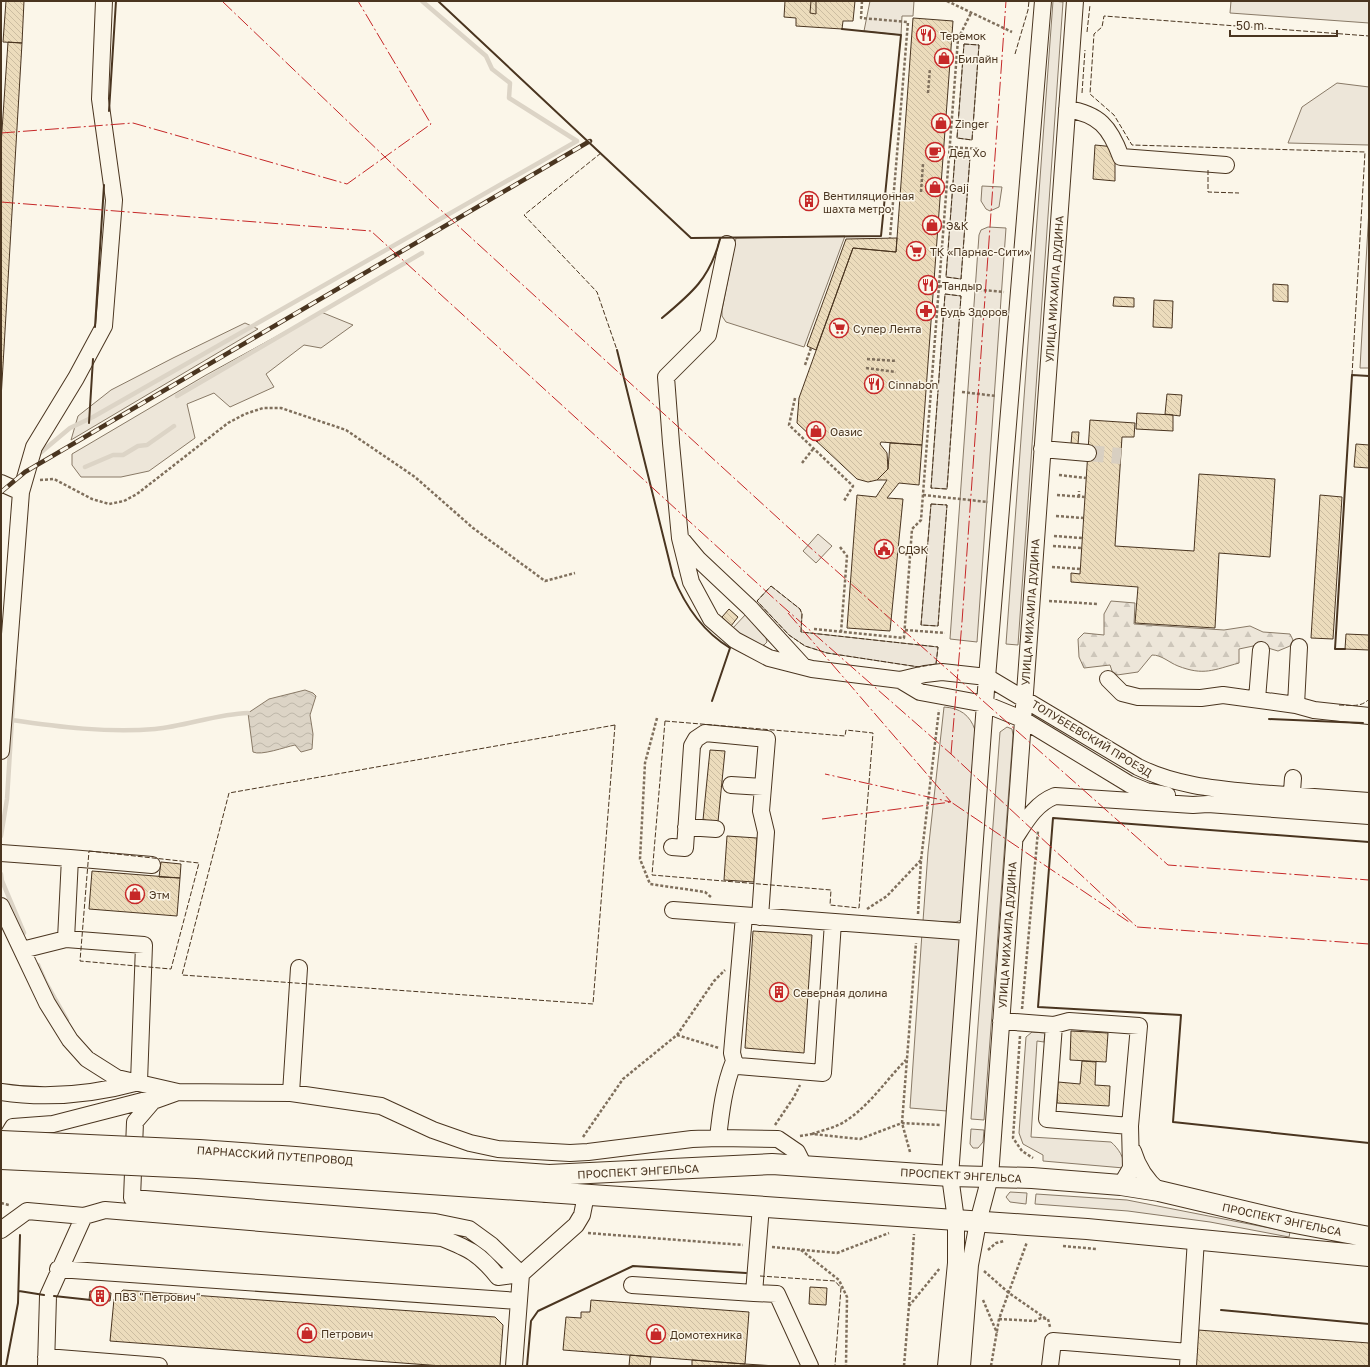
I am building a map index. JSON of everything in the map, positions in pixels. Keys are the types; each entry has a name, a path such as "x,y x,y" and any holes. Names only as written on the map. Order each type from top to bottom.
{"main road":[{"name":"ПАРНАССКИЙ ПУТЕПРОВОД","path":"1,1141 199,1150 548,1183"},
{"name":"ПАРНАССКИЙ ПУТЕПРОВОД","path":"1,1159 548,1183"},
{"name":"ПРОСПЕКТ ЭНГЕЛЬСА","path":"548,1183 772,1164 950,1176 1032,1178 1121,1185 1159,1191 1290,1222 1369,1237"},
{"name":"ПРОСПЕКТ ЭНГЕЛЬСА","path":"548,1183 586,1195 956,1220 1196,1239 1369,1256"}],"street":[{"path":"1,751 21,492 34,447 76,378 104,326 114,200 100,99 104,1"},
{"path":"946,1366 956,1263 956,1220 950,1176 987,677 1043,1"},
{"name":"УЛИЦА МИХАИЛА ДУДИНА","path":"962,1366 970,1265 978,1222 990,1177 1023,697 1075,1"},
{"path":"1067,109 1084,112 1100,122 1110,132 1121,157 1226,165"},
{"path":"727,244 708,335 666,377 670,443 680,538 691,582 711,619 735,640 768,658 812,669 900,680 925,674 942,672 987,677"},
{"path":"1042,449 1088,453"},
{"path":"1,483 21,492"},
{"path":"680,538 698,559 750,608 803,666"},
{"path":"1296,705 1299,647"},
{"path":"1257,699 1260,650"},
{"name":"ТОЛУБЕЕВСКИЙ ПРОЕЗД","path":"987,677 1023,697 1115,754 1158,777 1188,785 1369,816"},
{"path":"1108,679 1122,693 1138,698 1201,698 1223,695 1296,705 1314,710 1369,716"},
{"name":"ТОЛУБЕЕВСКИЙ ПРОЕЗД","path":"900,680 920,692 985,704 1022,719 1129,784 1146,791 1192,799 1208,804"},
{"path":"672,847 685,848 692,746 700,735 705,733 767,739 761,811 766,832 745,916 733,1057 722,1106 718,1138"},
{"path":"1291,803 1293,778"},
{"path":"731,785 763,788"},
{"name":"ТОЛУБЕЕВСКИЙ ПРОЕЗД","path":"1014,841 1038,806 1044,800 1054,796 1193,805 1369,801"},
{"path":"686,827 716,829"},
{"path":"1,853 152,865"},
{"path":"66,939 70,858"},
{"path":"1,906 47,1003 70,1040 87,1059 117,1078 178,1092 291,1093 381,1106 433,1130 477,1145 498,1149 570,1153 718,1138 771,1139 797,1152 804,1166"},
{"path":"673,910 968,932"},
{"path":"733,1057 738,1066 823,1073 839,923"},
{"path":"22,950 66,939 144,945 139,1082"},
{"path":"291,1093 299,968"},
{"path":"1001,1021 1054,1025 1069,1021 1139,1026 1130,1126 1132,1146 1131,1168 1121,1185"},
{"path":"1054,1025 1047,1119 1130,1126"},
{"path":"1,1092 26,1096 107,1091 139,1082"},
{"path":"1,1147 13,1127 53,1124 178,1092"},
{"path":"131,1205 135,1122 153,1102 178,1092"},
{"path":"1132,1146 1136,1161 1146,1179 1159,1191"},
{"path":"514,1366 521,1274 576,1225 582,1214 586,1195"},
{"path":"1,1230 26,1211 84,1216 131,1205 435,1222 469,1229 490,1245 521,1274"},
{"path":"754,1293 761,1206"},
{"path":"84,1216 58,1270 48,1296 46,1362 159,1366"},
{"path":"1050,1366 1053,1341 1188,1359 1196,1239"},
{"path":"58,1270 519,1301"},
{"path":"632,1285 777,1294 810,1366"}],"path":[{"path":"862,1 861,18 908,22 890,238"},
{"path":"947,1 1012,32"},
{"path":"814,629 904,638 912,529 921,520 958,38 971,13"},
{"path":"928,93 930,68"},
{"path":"950,147 979,149"},
{"path":"920,192 922,164"},
{"path":"939,286 1004,292"},
{"path":"805,365 811,348"},
{"path":"867,358 897,361"},
{"path":"866,368 896,372"},
{"path":"962,392 996,396"},
{"path":"795,398 789,425 853,486 844,501"},
{"path":"21,492 39,480 54,479 92,499 110,504 124,501 137,494 228,423 245,414 263,408 281,408 346,430 415,477 473,528 545,581 575,574"},
{"path":"802,463 813,449"},
{"path":"1059,475 1086,478"},
{"path":"1079,491 1079,497"},
{"path":"923,495 989,502"},
{"path":"1057,495 1085,497"},
{"path":"1056,516 1083,518"},
{"path":"1054,536 1082,538"},
{"path":"1054,546 1081,548"},
{"path":"840,547 847,556 841,632"},
{"path":"1052,567 1080,570"},
{"path":"1049,601 1098,604"},
{"path":"905,630 945,633"},
{"path":"657,718 645,763 640,859 650,884 705,892 745,916"},
{"path":"1033,1158 1022,1152 1013,1138 1021,1022 1038,829"},
{"path":"839,923 887,896 921,860"},
{"path":"570,1153 582,1139 623,1079 677,1035 714,981 741,951"},
{"path":"677,1035 733,1057"},
{"path":"812,1134 846,1121 872,1100 891,1075 907,1059"},
{"path":"771,1139 806,1072"},
{"path":"771,1139 812,1134 860,1139 902,1123 940,1125"},
{"path":"576,1225 588,1233 837,1253 891,1232"},
{"path":"904,1366 914,1234"},
{"path":"991,1366 999,1319 1028,1237"},
{"path":"987,1253 996,1243 1005,1241"},
{"path":"1020,1242 1034,1243"},
{"path":"1056,1245 1096,1249"},
{"path":"800,1250 839,1280 847,1297 846,1366"},
{"path":"909,1306 941,1267"},
{"path":"981,1275 982,1268 1009,1293 1045,1318 1048,1318 1053,1341"},
{"path":"981,1293 985,1308 997,1333"},
{"path":"999,1319 1035,1321 1045,1318"}],"green space":[{"path":"870,1 914,1 913,16 902,16 901,35 864,31"},
{"path":"1053,1 1063,2 1018,645 1006,644"},
{"path":"1231,1 1369,1 1369,23 1230,13"},
{"path":"964,44 979,45 972,140 957,138"},
{"path":"1337,83 1369,87 1369,145 1288,143 1302,107"},
{"path":"955,156 970,157 961,279 946,277"},
{"path":"982,186 1002,187 999,207 990,211 986,209 981,201"},
{"path":"1369,209 1369,368 1360,368"},
{"path":"988,227 1006,228 977,642 950,639 979,235 981,230"},
{"path":"845,236 804,347 726,322 722,316 722,310 736,238"},
{"path":"945,294 961,296 947,489 931,488"},
{"path":"321,312 353,325 321,348 304,345 266,374 274,387 230,407 214,393 187,404 195,438 149,471 121,477 81,477 72,465 72,454 206,375"},
{"path":"245,323 258,329 71,440 78,416 111,390"},
{"path":"931,504 947,505 938,626 921,625"},
{"path":"818,534 832,546 816,563 803,551"},
{"path":"771,586 800,609 802,614 801,632 938,647 936,664 919,667 827,653 805,646 789,635 757,601"},
{"path":"1111,601 1135,603 1134,624 1224,630 1250,626 1263,632 1290,634 1293,640 1290,646 1278,651 1258,645 1239,649 1239,663 1208,671 1195,671 1187,669 1159,656 1152,655 1138,672 1117,675 1112,671 1110,665 1084,668 1079,657 1078,639 1084,633 1104,635 1104,614"},
{"path":"746,614 766,638 767,642 764,645 760,646 732,629"},
{"path":"944,707 955,709 964,713 970,720 975,730 961,920 956,922 923,921 928,852"},
{"path":"1007,727 1012,729 1013,735 984,1120 971,1119 1000,732"},
{"path":"922,933 960,939 947,1111 910,1108"},
{"path":"1032,1032 1045,1033 1044,1042 1037,1041 1031,1137 1111,1142 1120,1154 1124,1168 1043,1161 1043,1155 1023,1144 1019,1133 1026,1037"},
{"path":"971,1129 984,1130 983,1142 978,1148 973,1148 970,1144"},
{"path":"1010,1192 1027,1193 1026,1204 1010,1202 1006,1197"},
{"path":"1036,1194 1127,1200 1290,1232 1289,1237 1210,1222 1128,1211 1035,1204"}],"water":[{"path":"305,690 316,696 310,715 313,734 312,749 301,752 295,745 262,753 253,752 248,713 269,699"}],"building":[{"path":"6,1 24,1 22,43 3,42"},
{"path":"785,1 855,1 853,21 843,21 842,29 796,26 796,18 784,17"},
{"path":"811,1 816,1 816,14 810,13"},
{"name":"ТК «Парнас-Сити»","path":"913,18 953,21 922,445 881,442 880,444 887,453 888,469 877,480 868,482 857,479 797,423 799,398 853,248 896,252"},
{"path":"8,42 22,43 1,399 1,145"},
{"name":"Билайн","path":"939,51 951,52 950,65 938,64"},
{"path":"1095,145 1115,147 1115,181 1093,179"},
{"name":"Вентиляционная шахта метро","path":"806,195 812,195 816,199 816,205 812,209 806,209 802,205 802,199"},
{"path":"897,238 896,252 853,248 816,350 807,346 846,239"},
{"path":"1273,284 1288,285 1288,302 1273,301"},
{"path":"1114,297 1134,298 1134,307 1113,306"},
{"path":"1154,300 1173,301 1172,328 1153,327"},
{"path":"1167,394 1182,395 1180,416 1165,414"},
{"path":"1137,413 1173,415 1173,431 1136,429"},
{"path":"1090,420 1135,423 1134,437 1122,437 1115,546 1194,551 1199,474 1275,479 1270,557 1219,553 1215,628 1135,623 1138,587 1071,582 1071,573 1080,574"},
{"name":"Оазис","path":"811,425 822,426 821,438 817,442 810,435"},
{"path":"1072,432 1079,432 1078,444 1071,444"},
{"path":"890,443 922,445 919,485 899,483 887,498 903,499 890,631 847,628 857,495 876,497 887,480 877,480 888,469"},
{"path":"1356,444 1369,445 1369,468 1354,467"},
{"path":"1320,495 1342,497 1333,639 1311,638"},
{"path":"729,609 738,617 731,626 722,617"},
{"path":"1346,634 1369,635 1369,650 1345,649"},
{"path":"710,750 725,751 718,822 703,820"},
{"path":"727,836 757,838 754,882 724,880"},
{"path":"161,862 181,864 180,878 159,877"},
{"name":"Этм","path":"92,871 180,878 177,916 89,909"},
{"name":"Северная долина","path":"753,931 812,935 804,1053 745,1048"},
{"path":"1071,1031 1108,1033 1106,1062 1070,1060"},
{"path":"1082,1061 1096,1062 1095,1085 1110,1086 1109,1106 1057,1103 1058,1082 1080,1084"},
{"path":"810,1287 827,1288 826,1305 809,1304"},
{"name":"Петрович","path":"123,1290 495,1317 503,1325 500,1366 442,1366 110,1341 114,1299"},
{"name":"ПВЗ \"Петрович\"","path":"90,1291 111,1293 110,1301 89,1300"},
{"name":"Домотехника","path":"591,1300 749,1312 745,1364 563,1350 566,1317 581,1318 581,1312 590,1312"},
{"path":"1198,1330 1369,1343 1369,1366 1195,1366"},
{"path":"630,1355 651,1357 650,1366 629,1366"},
{"path":"692,1360 745,1364 776,1366 692,1366"}],"waterway":[{"path":"39,454 70,428 93,417 577,141 509,98 510,83 492,69 486,56 422,1"},
{"path":"177,396 422,253"},
{"path":"85,467 113,455 123,455 138,446 147,445 174,426"},
{"path":"1,836 7,799 15,671"},
{"path":"12,720 84,729 137,730 155,729 248,713"},
{"path":"1,874 2,881 24,933"},
{"path":"38,965 45,981 67,1020"}],"tunnel":[{"path":"1088,453 1121,456"}],"railway":[{"path":"1,492 25,472 590,141"}],"fence":[{"path":"1015,54 1028,10 1029,1"},
{"path":"1087,32 1090,5"},
{"path":"1352,375 1365,152 1132,145 1114,115 1090,94 1094,34 1102,27 1104,16 1369,36"},
{"path":"964,44 979,45 972,140 957,138 964,44"},
{"path":"1082,93 1085,50"},
{"path":"601,153 524,215 597,292 617,350"},
{"path":"955,156 970,157 961,279 946,277 955,156"},
{"path":"1208,170 1208,192 1239,193"},
{"path":"945,294 961,296 947,489 931,488 945,294"},
{"path":"931,504 947,505 938,626 921,625 931,504"},
{"path":"771,586 800,609 802,614 801,632 938,647 936,664 919,667 827,653 805,646 789,635 757,601 771,586"},
{"path":"1339,705 1359,705 1369,699"},
{"path":"665,721 845,736 846,730 873,733 859,908 830,905 831,890 652,875 665,721"},
{"path":"615,725 593,1004 182,975 229,793 615,725"},
{"path":"89,851 199,863 171,969 80,961 89,851"},
{"path":"760,1276 835,1281 841,1288 835,1365"}],"wall":[{"path":"109,111 116,1"},
{"path":"438,1 691,238 881,236 901,35 842,29"},
{"path":"95,327 104,185"},
{"path":"662,318 682,301 705,275 716,253 720,239"},
{"path":"617,350 673,576 683,598 703,626 730,648 712,701"},
{"path":"89,423 93,359"},
{"path":"1345,649 1335,649 1352,375 1369,376"},
{"path":"1269,719 1363,723"},
{"path":"1369,842 1053,818 1038,1007 1181,1015 1173,1122 1369,1143"},
{"path":"6,1366 18,1303 20,1235"},
{"path":"527,1366 531,1321 538,1311 633,1266 746,1273"},
{"path":"19,1291 44,1295"},
{"path":"54,1296 91,1300"},
{"path":"1221,1310 1369,1324"}],"power":[{"path":"222,1 432,202 814,551 1168,865 1369,880"},
{"path":"1,133 133,123 347,184 431,124 358,1"},
{"path":"951,754 962,622 1006,1"},
{"path":"1,202 371,231 780,604 951,754 1137,927"},
{"path":"788,613 951,802 825,774"},
{"path":"822,819 951,802 1129,922"},
{"path":"1137,927 1369,944"}],"place":[{"name":"Теремок","path":"926,35"},
{"name":"Билайн","path":"944,58"},
{"name":"Zinger","path":"941,123"},
{"name":"Дед Хо","path":"935,152"},
{"name":"Gaji","path":"935,187"},
{"name":"Вентиляционная шахта метро","path":"809,201"},
{"name":"Э&К","path":"932,225"},
{"name":"ТК «Парнас-Сити»","path":"916,251"},
{"name":"Тандыр","path":"928,285"},
{"name":"Будь Здоров","path":"926,311"},
{"name":"Супер Лента","path":"839,328"},
{"name":"Cinnabon","path":"874,384"},
{"name":"Оазис","path":"816,431"},
{"name":"СДЭК","path":"884,549"},
{"name":"Этм","path":"135,894"},
{"name":"Северная долина","path":"779,992"},
{"name":"ПВЗ \"Петрович\"","path":"100,1296"},
{"name":"Петрович","path":"307,1333"},
{"name":"Домотехника","path":"656,1334"}]}
